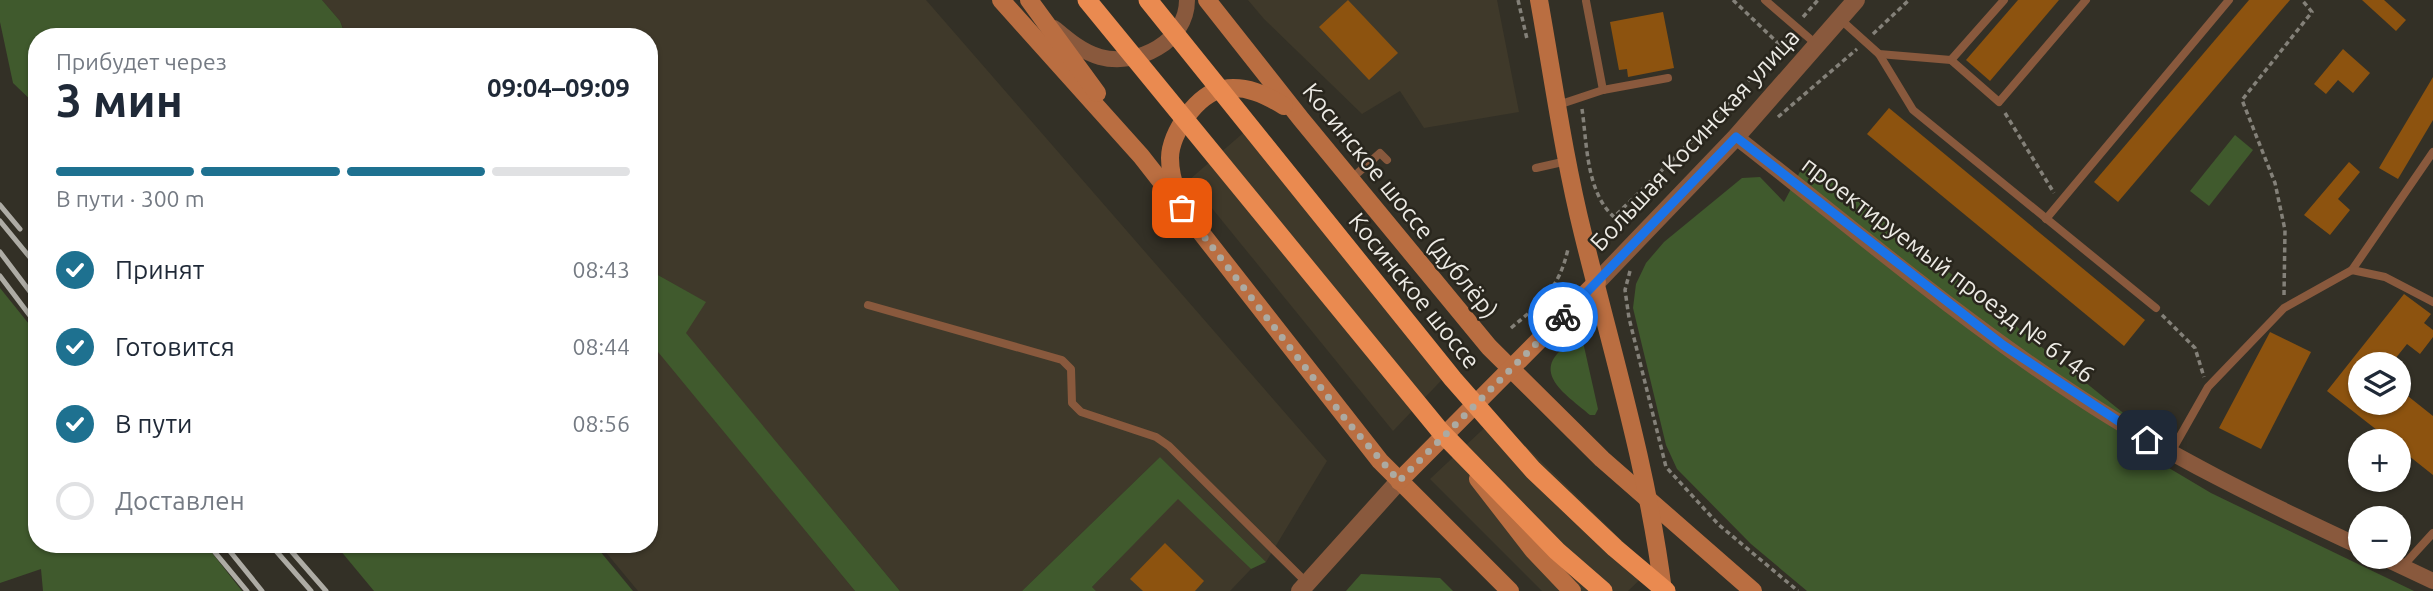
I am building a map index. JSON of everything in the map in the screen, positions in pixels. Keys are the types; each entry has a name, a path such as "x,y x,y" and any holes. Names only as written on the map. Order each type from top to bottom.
{"highway":[{"path":"1087,0 1441,432 1557,551 1603,591"},
{"name":"Косинское шоссе","path":"1148,0 1453,379 1534,470 1664,591"}],"main road":[{"path":"1001,0 1141,156"},
{"path":"1029,0 1141,156 1346,420 1399,481 1510,591"},
{"name":"Косинское шоссе (дублёр)","path":"1207,0 1301,120 1473,329 1512,371 1647,500 1753,591"},
{"path":"1539,0 1583,235 1597,282 1647,500 1664,591"},
{"path":"1182,208 1172,180 1169,156 1178,128 1199,103 1221,89 1241,89 1265,94 1301,120"},
{"path":"1399,481 1512,371 1597,282"},
{"path":"1441,432 1533,550 1572,591"}],"street":[{"path":"1046,22 1074,44 1097,57 1125,62 1156,49 1173,36 1187,15 1187,0"},
{"name":"Большая Косинская улица","path":"1597,282 1736,137 1856,0"},
{"name":"проектируемый проезд № 6146","path":"1736,137 2003,345 2080,398 2170,454 2348,541"},
{"path":"1303,587 1399,481"},
{"path":"2406,569 2433,581"}],"lane":[{"path":"1587,0 1603,90"},
{"path":"1765,0 1816,45"},
{"path":"1951,60 2004,0"},
{"path":"1879,54 1951,60 1999,102 2086,0"},
{"path":"2046,219 2229,0"},
{"path":"1839,19 1879,54 1913,110 2156,308"},
{"path":"1558,105 1603,90 1668,78"},
{"path":"2170,454 2208,387 2284,308 2352,270 2433,152"},
{"path":"1350,180 1380,153 1387,160"},
{"path":"1536,168 1569,161"},
{"path":"2352,270 2385,277 2433,302"},
{"path":"868,305 1062,360 1071,369 1072,403 1081,412 1156,437 1169,446 1303,587"},
{"path":"2411,557 2433,533"}],"path":[{"path":"1733,0 1782,47"},
{"path":"1580,98 1595,191 1604,208 1614,217 1634,200 1782,47 1818,0"},
{"path":"1775,120 1909,0"},
{"path":"2284,308 2285,230 2275,183 2242,100 2312,12 2302,0"},
{"path":"1999,102 2060,203"},
{"path":"1511,328 1547,299 1562,268 1568,243"},
{"path":"1637,264 1630,271 1625,290 1629,318 1666,467 1719,525 1798,591"},
{"path":"2156,308 2194,348 2208,387"}],"shaded area":[{"path":"322,0 926,0 1327,461 1266,562 1160,457 1022,591 900,591 685,333 705,302 658,275 658,28 343,28"},
{"path":"1248,0 1497,0 1519,112 1424,128 1400,91 1362,114 1264,19"},
{"path":"1257,121 1455,366 1393,431 1189,180"},
{"path":"658,350 855,591 638,591 606,553 658,553"},
{"path":"1496,417 1651,569 1628,591 1542,591 1430,479"},
{"path":"1178,498 1251,569 1230,591 1096,591 1092,587"}],"green space":[{"path":"0,0 322,0 343,28 28,28 28,97 13,83 0,22"},
{"path":"2235,135 2253,150 2209,206 2190,191"},
{"path":"1819,167 2127,416 2127,447 2137,449 2211,493 2348,559 2348,569 2368,569 2414,591 1807,591 1751,544 1677,469 1666,445 1633,308 1636,284 1646,263 1664,242 1742,178 1760,177 1784,202 1802,168"},
{"path":"658,275 706,302 686,333 900,591 855,591 658,352"},
{"path":"0,288 28,323 28,553 212,553 242,591 43,591 41,569 0,583"},
{"path":"1581,333 1598,409 1595,415 1590,415 1565,394 1553,378 1551,369 1553,360 1560,351"},
{"path":"1160,457 1266,562 1251,569 1178,499 1092,587 1096,591 1022,591"},
{"path":"342,553 601,553 633,591 374,591"},
{"path":"1361,574 1440,578 1453,591 1346,591"}],"building":[{"path":"1348,0 1398,53 1369,80 1319,27"},
{"path":"2018,0 2059,0 1990,81 1966,60"},
{"path":"2249,0 2290,0 2118,202 2094,182"},
{"path":"2362,0 2384,0 2406,20 2396,31"},
{"path":"1663,12 1674,68 1628,77 1627,69 1619,70 1610,22"},
{"path":"2343,49 2370,73 2353,93 2338,80 2326,94 2314,84"},
{"path":"2433,77 2433,120 2398,179 2379,168"},
{"path":"1889,108 2145,320 2124,346 1867,134"},
{"path":"2349,162 2360,172 2338,199 2350,210 2330,235 2304,215"},
{"path":"2404,294 2431,314 2424,323 2433,330 2433,337 2420,354 2407,344 2401,352 2358,352"},
{"path":"2270,332 2311,352 2261,449 2219,428"},
{"path":"2348,365 2348,407 2327,391"},
{"path":"2411,399 2433,416 2433,475 2411,458 2411,429 2376,429 2358,415 2411,415"},
{"path":"1165,543 1204,581 1195,591 1143,591 1130,579"}],"railway":[{"path":"0,205 20,229"},
{"path":"0,221 28,255"},
{"path":"0,252 28,289"},
{"path":"0,276 28,313"},
{"path":"215,553 247,591"},
{"path":"231,553 262,591"},
{"path":"278,553 311,591"},
{"path":"293,553 326,591"}],"way so far":[{"path":"1182,208 1346,420 1399,481 1512,371 1563,317"}],"route":[{"path":"1563,317 1736,137 2003,345 2147,440"}]}
